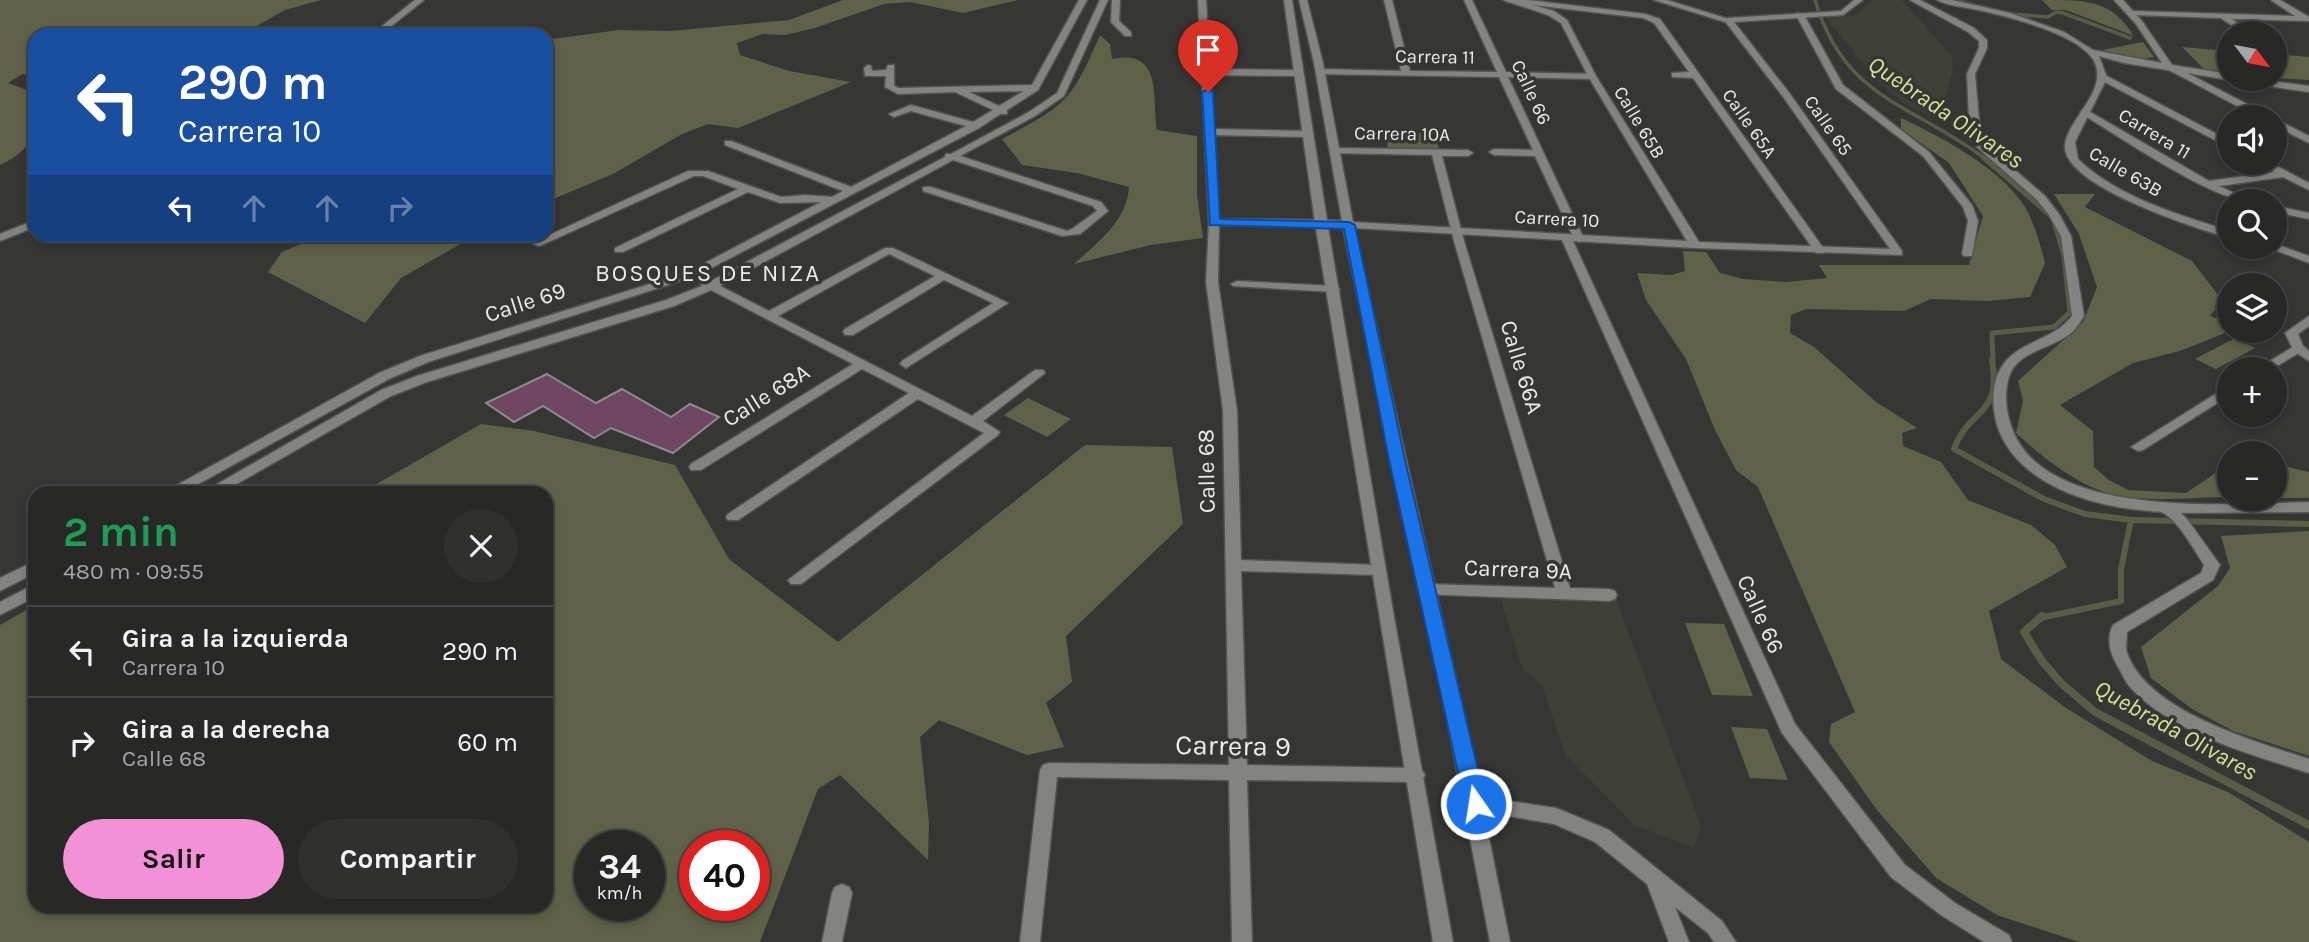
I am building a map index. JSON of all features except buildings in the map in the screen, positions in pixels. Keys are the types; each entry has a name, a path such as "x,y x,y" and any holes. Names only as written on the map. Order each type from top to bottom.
{"street":[{"path":"384,28 420,0"},
{"path":"867,68 868,74 890,70 888,87 898,91 1035,88 1083,0"},
{"name":"Calle 69","path":"221,486 386,393 422,379 670,303 711,286 949,156 1032,114 1061,94 1104,0"},
{"path":"1116,0 1115,22 1128,34"},
{"name":"Calle 68","path":"1202,0 1214,222 1212,282 1230,411 1242,942"},
{"path":"1288,0 1320,223 1334,289 1378,570 1416,775 1443,942"},
{"path":"1303,0 1320,72 1361,296 1476,804 1500,942"},
{"path":"1388,0 1406,73"},
{"name":"Calle 66","path":"1468,0 1538,153 1572,238 1788,729 1898,871 1948,909 2002,942"},
{"name":"Calle 65B","path":"1507,0 1557,16 1564,22 1592,76 1695,245"},
{"name":"Calle 65A","path":"1507,0 1651,18 1695,75 1820,251"},
{"path":"1658,0 1728,20 1833,14 1850,10 1859,0"},
{"path":"1914,0 1971,30 1983,40 1983,48 1971,74 1974,120 1982,147 2041,198 2066,236 2078,316 2067,331 2014,360 2004,372 2001,400 2003,430 2020,457 2049,480 2091,496 2175,517 2309,507"},
{"path":"1941,0 2038,24 2094,52 2217,75"},
{"path":"2118,0 2134,13 2148,40 2168,66 2242,105"},
{"path":"2275,0 2308,19"},
{"path":"2134,13 2308,19"},
{"path":"1800,15 1839,88 1926,154 1968,207 1973,221 1968,254"},
{"path":"2222,16 2230,21"},
{"name":"Calle 65","path":"1728,20 1787,96 1898,253"},
{"path":"2094,52 2102,65 2102,77 2217,138"},
{"path":"1206,72 1299,73"},
{"name":"Carrera 11","path":"1320,72 1592,76"},
{"path":"1675,75 1695,75"},
{"name":"Calle 63B","path":"2102,77 2070,142 2070,152 2075,163 2119,191 2164,213 2217,231"},
{"path":"2287,86 2309,89"},
{"name":"Calle 69","path":"183,486 394,372 424,359 692,274 836,201 974,126 1035,88"},
{"path":"958,90 999,111 1032,114"},
{"path":"894,114 911,108 993,134"},
{"name":"Carrera 11","path":"2085,112 2218,189"},
{"path":"2287,128 2309,140"},
{"path":"1210,132 1307,134"},
{"path":"728,143 853,191"},
{"name":"Carrera 10A","path":"1335,151 1468,153"},
{"path":"1494,152 1538,153"},
{"name":"Calle 66A","path":"1436,153 1564,593"},
{"path":"928,189 1066,234 1076,232 1103,211 1097,204 949,156"},
{"path":"553,236 692,173 704,173 780,200 823,198 855,207"},
{"path":"2207,184 2277,175"},
{"path":"2287,175 2309,187"},
{"path":"619,250 748,188"},
{"path":"2287,211 2309,216"},
{"name":"Carrera 10","path":"1214,222 1320,223 1695,245 1898,253"},
{"path":"0,238 28,226"},
{"path":"769,316 889,250 1002,303 906,364"},
{"path":"2287,252 2309,260"},
{"path":"692,274 993,432 796,580"},
{"path":"849,332 944,275"},
{"path":"1237,284 1334,289"},
{"path":"2309,320 2291,333 2298,348 2309,357"},
{"path":"2283,357 2298,348"},
{"name":"Calle 68A","path":"696,467 862,364"},
{"path":"973,422 1039,373"},
{"path":"733,517 918,393"},
{"path":"2137,447 2217,397"},
{"path":"2175,517 2212,565 2208,576 2119,629 2118,652 2136,683 2171,712 2238,743 2309,766"},
{"path":"1233,565 1378,570"},
{"path":"0,585 28,570"},
{"name":"Carrera 9A","path":"1426,590 1609,595"},
{"path":"0,609 28,594"},
{"name":"Carrera 9","path":"1030,942 1049,770 1416,775"},
{"path":"1476,804 1556,816 1602,836 1715,928 1726,942"},
{"path":"1654,876 1679,942"},
{"path":"832,942 842,893"}],"shaded area":[{"path":"1872,0 1902,0 1952,56 1953,68 1940,120 1903,103 1879,82 1826,18 1855,16"},
{"path":"1500,596 1615,597 1701,826 1694,848 1634,825 1565,754 1542,685 1522,668"}],"green space":[{"path":"0,0 321,0 285,10 253,28 28,28 28,74 22,74 8,83 28,90 28,143 21,152 0,165"},
{"path":"843,0 1018,0 963,13 910,2 884,4 815,28 785,35 763,34 737,43 740,55 789,71 851,82 738,128 708,124 682,134 613,174 553,199 553,39 619,30 671,31 789,20"},
{"path":"2042,0 2097,4 2117,15 2134,36 2066,10 2052,10"},
{"path":"1100,35 1110,44 1112,59 1128,58 1140,61 1147,68 1154,90 1157,130 1197,136 1197,195 1203,238 1151,245 1074,264 1117,221 1127,199 1129,187 1077,173 1022,165 1002,139 1040,118 1064,99 1081,75"},
{"path":"2143,42 2154,57 2138,60 2102,50"},
{"path":"2182,47 2217,50 2217,73 2207,72"},
{"path":"2287,55 2309,57 2309,80 2287,79"},
{"path":"1901,118 1969,155 2015,193 2032,221 2045,263 2030,297 1988,301 1931,299 1904,311 1806,309 1791,315 1790,333 1814,347 1876,402 1917,428 1902,433 1903,446 1941,462 1968,500 2031,525 2055,545 2067,567 1989,611 2001,659 2066,708 2152,761 2228,792 2309,842 2309,942 2079,942 1997,915 1936,878 1877,810 1829,742 1831,724 1855,712 1758,487 1736,470 1715,430 1686,359 1646,300 1637,273 1671,275 1685,271 1683,251 1706,252 1720,273 1743,279 1787,282 1827,278 1819,265 1969,265 1983,216 1949,163 1901,129"},
{"path":"1384,132 1434,133 1440,152 1389,151"},
{"path":"2054,194 2095,194 2085,207 2192,261 2217,294 2217,307 2210,316 2217,319 2217,336 2180,351 2133,363 2060,405 2093,431 2094,467 2109,480 2128,490 2186,493 2217,472 2217,497 2155,499 2125,497 2098,490 2048,460 2016,433 2023,401 2018,381 2083,322 2097,287 2079,234"},
{"path":"306,242 464,242 401,278 365,323 268,272 282,252"},
{"path":"2225,343 2245,343 2255,348 2238,357 2217,357 2216,369 2195,359"},
{"path":"1028,398 1071,419 1047,437 1004,415"},
{"path":"481,424 534,431 675,465 729,559 838,642 1085,445 1172,447 1183,524 1066,636 1072,682 1046,703 1064,747 1027,755 939,720 920,737 929,823 928,860 840,775 818,789 770,916 770,830 679,830 679,921 768,921 760,942 0,942 0,625 28,609 28,913 553,913 553,486 373,486"},
{"path":"2287,467 2309,472 2309,498 2287,498"},
{"path":"2309,531 2309,756 2233,731 2192,709 2151,678 2141,647 2218,586 2230,568 2221,536"},
{"path":"1685,623 1724,624 1753,696 1712,695"},
{"path":"1731,727 1767,729 1788,780 1750,778"}],"waterway":[{"name":"Quebrada Olivares","path":"1815,0 1828,34 1844,60 1863,80 1987,160"},
{"path":"1955,0 1994,10"},
{"path":"2011,14 2048,17 2056,12 2063,13 2130,38"},
{"name":"Quebrada Olivares","path":"1984,158 2050,215"},
{"name":"Quebrada Olivares","path":"1993,362 1992,333 2054,327 2070,312 2064,256 2055,224"},
{"name":"Quebrada Olivares","path":"1992,360 1994,379 1988,403 1960,435 1954,449 2044,499 2085,514 2131,520"},
{"name":"Quebrada Olivares","path":"2040,618 2121,601 2121,569 2131,520"},
{"path":"2131,520 2309,524"},
{"name":"Quebrada Olivares","path":"2042,616 2024,632 2042,661 2062,684 2095,712 2309,825"}],"district":[{"name":"BOSQUES DE NIZA","path":"708,273"}],"route":[{"path":"1208,92 1214,222 1349,225 1361,296 1476,804"}]}
